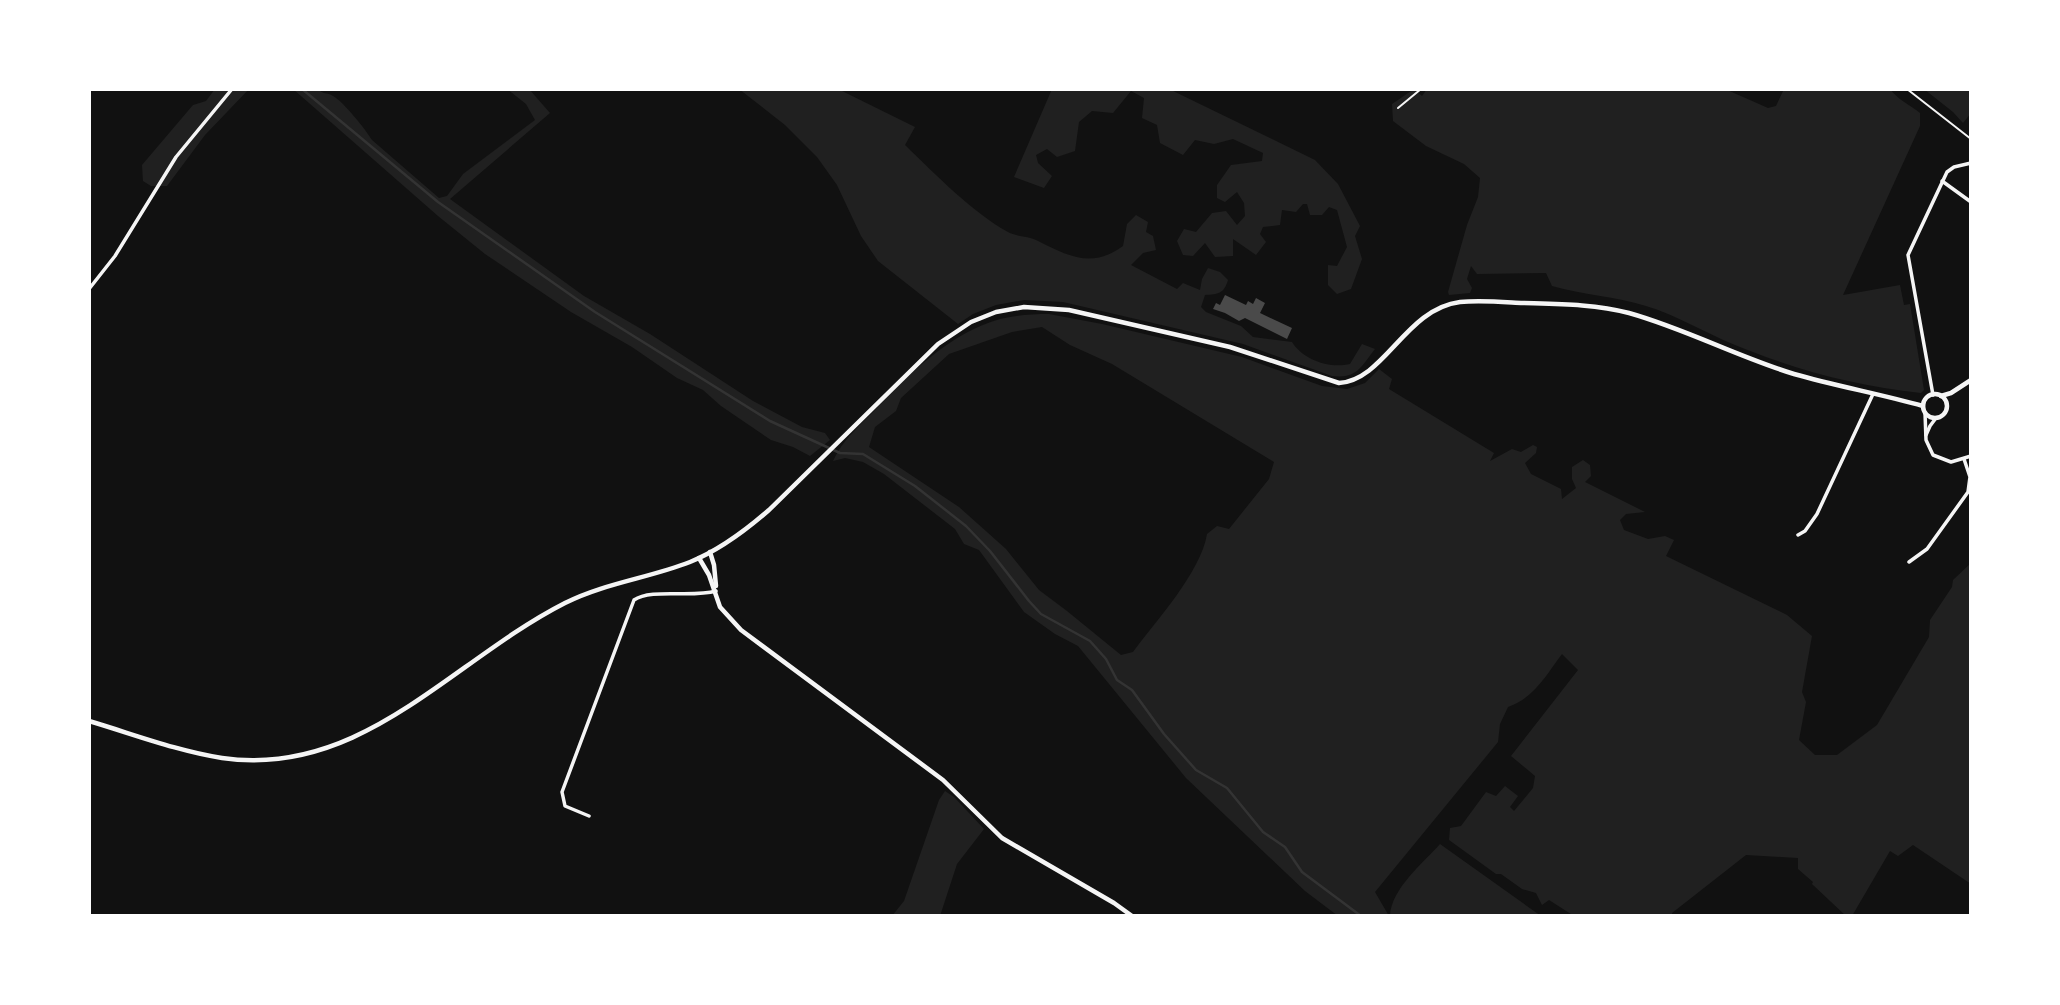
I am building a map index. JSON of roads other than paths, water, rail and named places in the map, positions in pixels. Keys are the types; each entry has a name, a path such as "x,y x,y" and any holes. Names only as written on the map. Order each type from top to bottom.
{"street":[{"path":"89,289 115,256 176,157 232,89"},
{"path":"1933,395 1908,255 1942,181 1951,169 1971,163"},
{"path":"1942,181 1971,202"},
{"path":"89,721 221,758 264,760 305,755 342,744 379,725 563,604 614,584 699,558 739,536 769,510 925,356 957,329 996,312 1024,307 1069,310 1230,347 1339,383 1349,382 1364,374 1419,320 1450,304 1479,302 1588,306 1628,313 1794,374 1923,406"},
{"path":"1971,380 1951,393 1926,398 1923,406 1926,440 1930,450 1938,458 1951,462 1971,456"},
{"path":"1926,440 1930,426 1943,414 1951,393"},
{"path":"1798,535 1805,531 1817,514 1873,394"},
{"path":"1941,396 1946,403"},
{"path":"1925,414 1936,418"},
{"path":"1909,562 1927,549 1968,492 1970,478 1964,459"},
{"path":"710,552 720,607 741,630 943,780 1002,838 1132,916"},
{"path":"699,558 716,590"},
{"path":"589,816 565,806 562,792 634,600 647,594 696,595 716,590"}],"waterway":[{"path":"302,89 438,202 595,312 770,421 840,453 863,454 915,486 966,526 1041,614 1090,641 1106,659 1117,680 1132,690 1164,734 1196,770 1227,788 1263,832 1285,847 1302,872 1361,916"}]}
